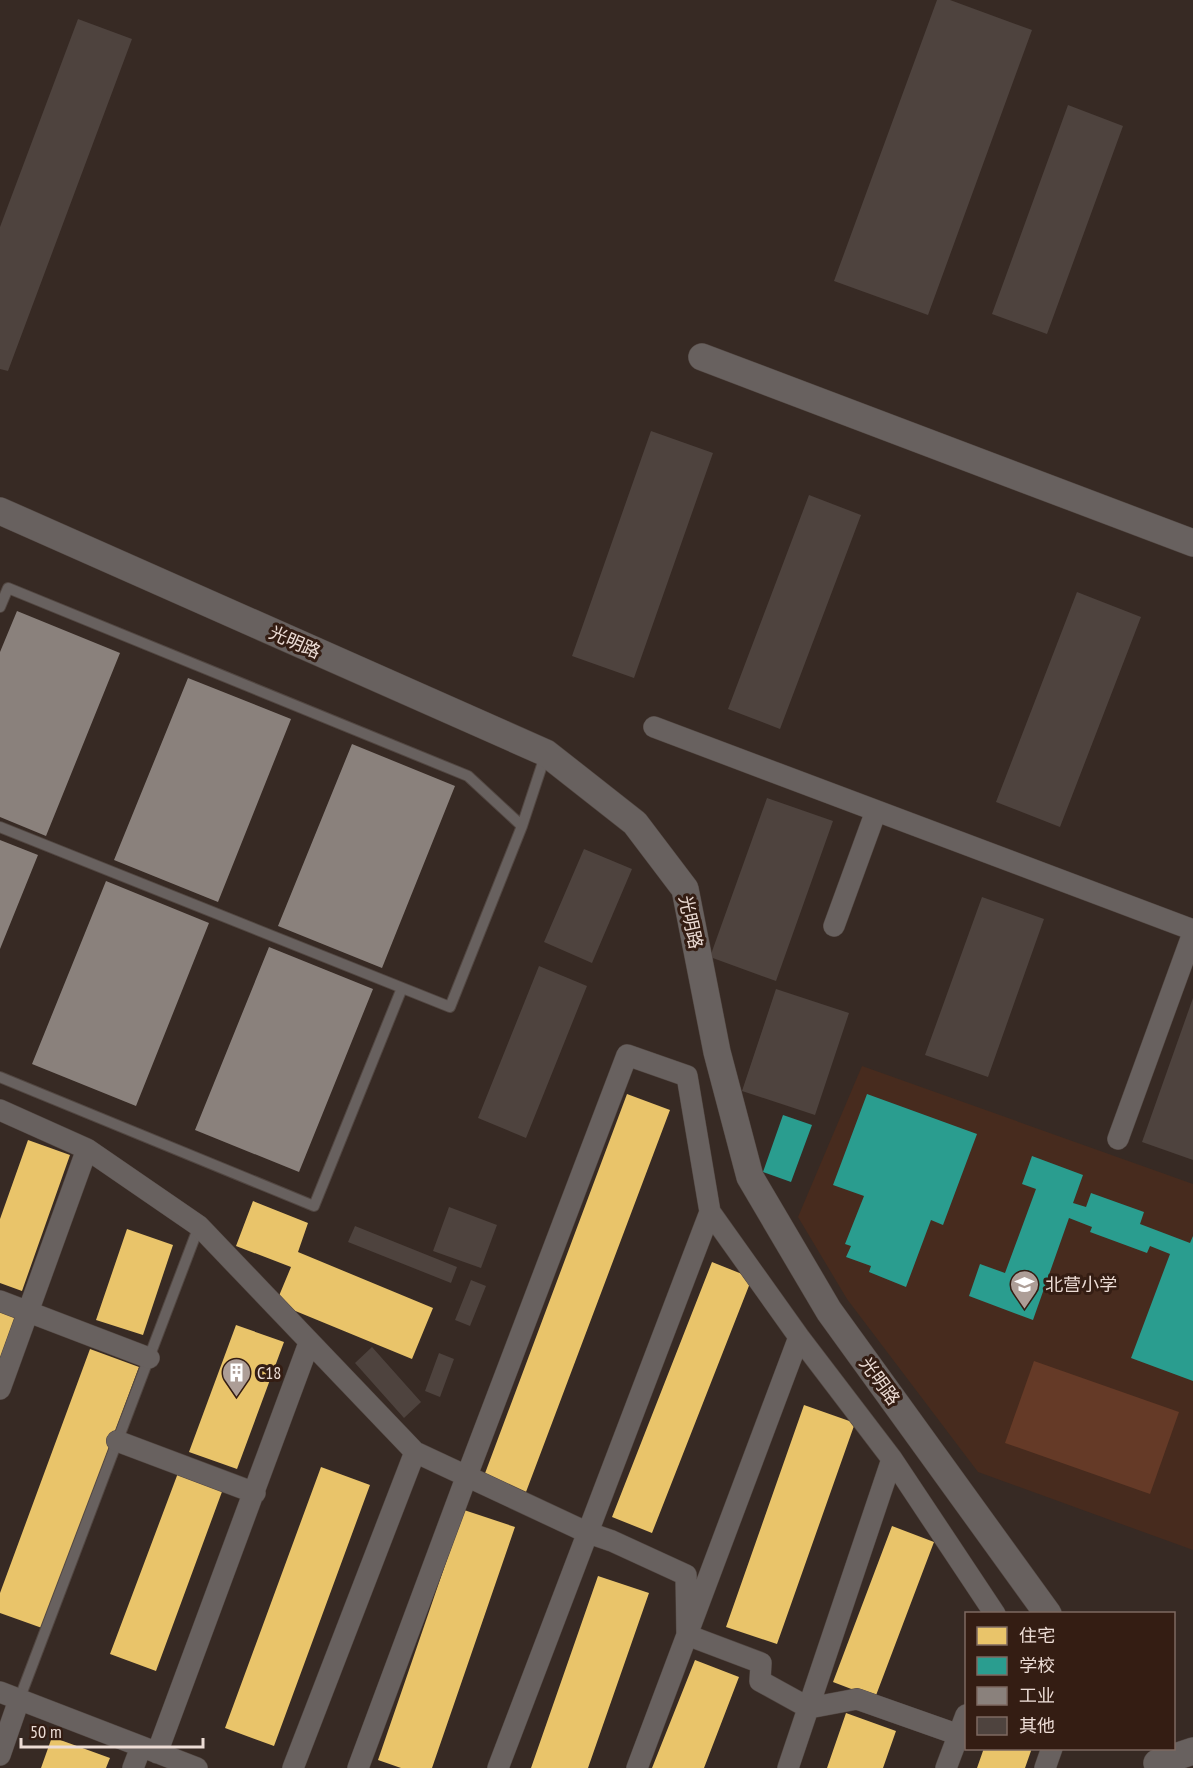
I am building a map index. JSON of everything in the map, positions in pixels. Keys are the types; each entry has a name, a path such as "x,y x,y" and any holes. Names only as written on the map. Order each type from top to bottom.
{"street":[{"path":"702,357 1193,543"},
{"name":"光明路","path":"0,511 546,753 635,823 685,889 717,1052 750,1177 829,1311 1047,1612"},
{"path":"654,727 1193,932 1118,1139"},
{"path":"834,926 876,811"},
{"path":"358,1768 627,1055 687,1076 710,1212 799,1337 892,1459 994,1612"},
{"path":"0,1110 87,1149 199,1226 416,1452 466,1478 686,1575 687,1635"},
{"path":"0,1389 87,1149"},
{"path":"498,1768 586,1532 710,1212"},
{"path":"0,1301 149,1358"},
{"path":"637,1768 799,1337"},
{"path":"133,1768 149,1750 255,1493 309,1343"},
{"path":"117,1441 255,1493"},
{"path":"293,1768 416,1452"},
{"path":"788,1768 892,1459"},
{"path":"687,1635 760,1663 760,1681 809,1708 857,1699 959,1735"},
{"path":"0,1755 10,1696 197,1768"},
{"path":"946,1768 965,1718"},
{"path":"1045,1768 1053,1750"},
{"path":"1154,1760 1193,1751"}],"lane":[{"path":"0,607 8,588 468,776 522,826"},
{"path":"0,826 450,1007 522,826 546,753"},
{"path":"0,1077 314,1206 402,988"},
{"path":"10,1696 117,1441 199,1226"}],"shaded area":[{"name":"北营小学","path":"862,1066 1193,1184 1193,1550 978,1472 847,1299 798,1217"},
{"path":"1034,1361 1179,1412 1150,1494 1005,1443"}],"building: 住宅":[{"path":"627,1094 670,1110 526,1492 484,1476"},
{"path":"28,1140 70,1155 22,1291 0,1283 0,1219"},
{"path":"253,1201 308,1223 298,1252 433,1308 412,1359 276,1303 291,1267 236,1246"},
{"path":"127,1229 173,1245 143,1335 96,1320"},
{"path":"712,1262 752,1278 652,1533 612,1517"},
{"path":"0,1308 30,1319 0,1399"},
{"name":"C18","path":"236,1325 284,1342 237,1469 189,1452"},
{"path":"90,1349 139,1367 42,1628 0,1613 0,1593"},
{"path":"804,1405 855,1423 777,1644 726,1627"},
{"path":"321,1467 370,1485 274,1746 225,1728"},
{"path":"178,1473 223,1489 156,1671 110,1654"},
{"path":"464,1510 515,1527 432,1768 401,1768 378,1760"},
{"path":"892,1526 934,1542 875,1698 833,1682"},
{"path":"598,1576 649,1593 588,1768 531,1768"},
{"path":"695,1660 739,1677 704,1768 652,1768"},
{"path":"846,1713 896,1731 883,1768 827,1768"},
{"path":"52,1737 110,1758 106,1768 41,1768"},
{"path":"983,1750 1031,1750 1025,1768 977,1768"}],"building: 学校":[{"path":"867,1094 977,1134 943,1225 931,1220 906,1287 869,1272 871,1266 846,1257 851,1246 845,1244 864,1196 833,1185"},
{"path":"783,1115 812,1125 791,1182 763,1172"},
{"path":"1032,1156 1083,1175 1073,1203 1086,1207 1091,1193 1144,1212 1140,1224 1190,1243 1193,1236 1193,1381 1131,1358 1170,1254 1150,1246 1147,1253 1090,1232 1092,1227 1069,1218 1033,1320 969,1296 980,1264 1005,1273 1036,1189 1022,1184"}],"building: 工业":[{"path":"17,611 120,653 46,836 0,817 0,652"},
{"path":"188,678 291,719 218,902 114,860"},
{"path":"352,744 455,786 382,968 278,926"},
{"path":"0,840 38,855 0,949"},
{"path":"106,881 209,923 136,1106 32,1064"},
{"path":"269,947 373,989 299,1172 195,1130"}],"building: 其他":[{"path":"937,0 950,0 1032,30 928,315 834,281"},
{"path":"78,19 132,39 8,371 0,369 0,227"},
{"path":"1068,105 1123,126 1047,334 992,314"},
{"path":"651,431 713,453 634,678 572,656"},
{"path":"809,495 861,515 780,729 728,709"},
{"path":"1077,592 1141,617 1060,827 996,802"},
{"path":"767,798 833,821 776,981 710,957"},
{"path":"584,849 632,869 592,963 544,942"},
{"path":"982,897 1044,919 988,1077 925,1055"},
{"path":"539,966 587,986 526,1138 478,1118"},
{"path":"776,989 849,1013 815,1115 742,1091"},
{"path":"1193,998 1193,1160 1142,1142"},
{"path":"449,1207 497,1225 481,1268 433,1251"},
{"path":"355,1226 457,1267 451,1283 348,1242"},
{"path":"471,1280 486,1286 470,1326 455,1320"},
{"path":"372,1347 421,1402 404,1418 355,1363"},
{"path":"439,1353 454,1359 440,1397 425,1391"}],"place":[{"name":"北营小学","path":"1024,1310"},
{"name":"C18","path":"236,1398"}]}
